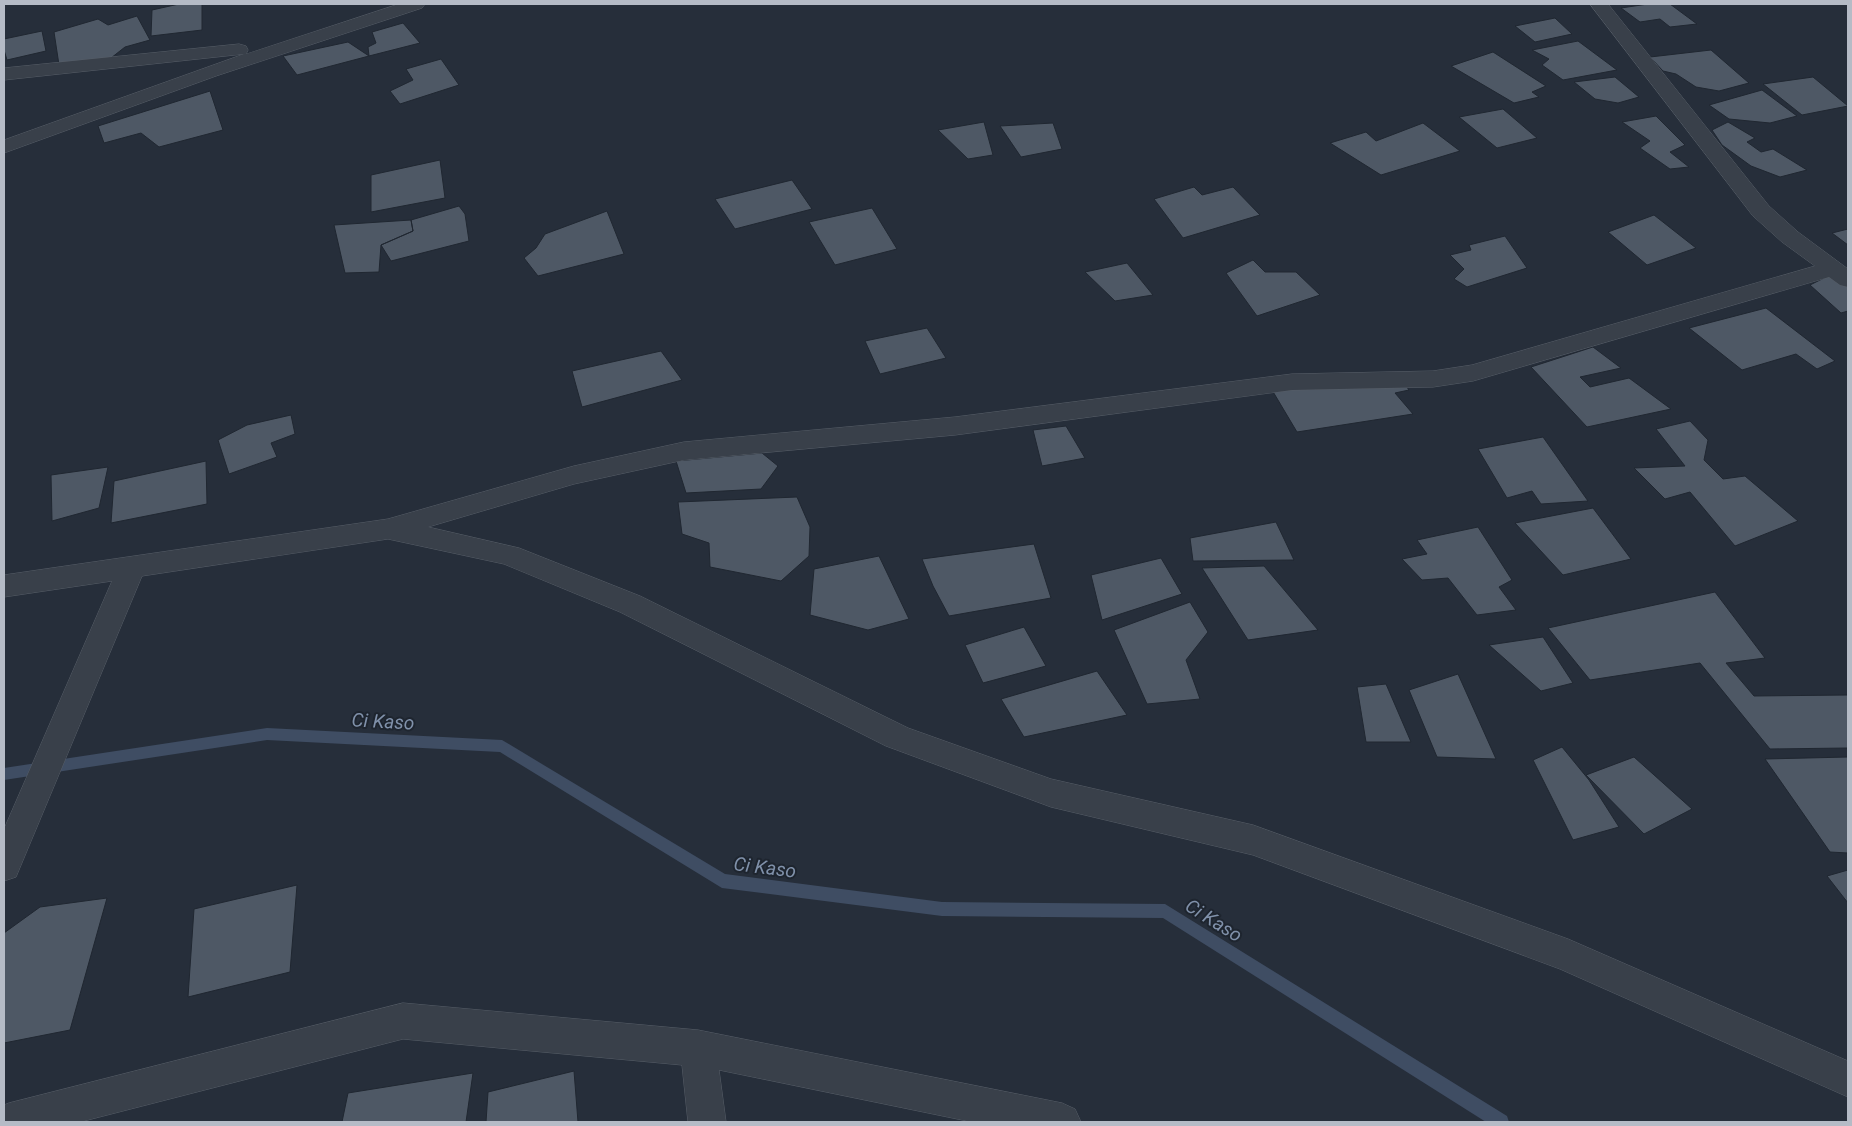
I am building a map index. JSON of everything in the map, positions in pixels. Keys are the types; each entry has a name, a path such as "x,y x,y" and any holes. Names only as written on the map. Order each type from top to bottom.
{"street":[{"path":"4,147 117,104 285,45 416,4"},
{"path":"1600,4 1761,211 1839,274"},
{"path":"4,74 285,45"},
{"path":"4,586 388,529 603,468 642,458 684,451 955,426 1292,382 1433,379 1473,373 1839,274"},
{"path":"388,529 509,555 630,604 897,736 1051,793 1253,840 1568,956 1848,1079"},
{"path":"4,866 132,566"},
{"path":"9,1122 403,1021 698,1048 1062,1122"},
{"path":"698,1048 707,1122"}],"building":[{"path":"179,4 202,4 202,30 151,36 152,10"},
{"path":"1648,4 1670,4 1697,24 1670,27 1660,19 1640,22 1621,8"},
{"path":"137,16 150,40 125,47 111,58 59,65 54,32 98,19 108,25"},
{"path":"1555,18 1572,34 1535,42 1515,26"},
{"path":"403,23 420,43 369,56 368,47 376,43 372,32"},
{"path":"42,31 46,51 7,60 4,50 4,39"},
{"path":"1578,41 1617,70 1563,80 1542,65 1549,59 1532,50"},
{"path":"348,42 369,56 297,75 283,56"},
{"path":"1711,50 1749,83 1719,91 1696,87 1676,74 1663,71 1650,57"},
{"path":"1493,52 1546,86 1532,92 1539,97 1514,103 1451,66"},
{"path":"441,59 459,85 400,104 390,91 413,80 406,69"},
{"path":"1615,77 1639,97 1618,103 1595,99 1574,82"},
{"path":"1813,77 1848,106 1802,115 1763,84"},
{"path":"1762,90 1797,116 1770,123 1729,119 1709,105"},
{"path":"210,91 223,130 159,147 141,133 104,143 98,126"},
{"path":"1503,109 1537,138 1497,148 1459,117"},
{"path":"1656,116 1685,145 1670,152 1689,167 1670,169 1640,148 1650,141 1622,122"},
{"path":"984,122 993,155 968,159 938,130"},
{"path":"1728,122 1755,138 1747,142 1761,152 1773,149 1807,170 1780,177 1751,166 1722,145 1712,130"},
{"path":"1053,123 1062,149 1021,157 1000,126"},
{"path":"1423,123 1460,151 1381,175 1330,143 1366,132 1376,141"},
{"path":"440,160 445,198 371,212 371,175"},
{"path":"792,180 812,209 735,229 715,199"},
{"path":"1194,187 1202,195 1233,187 1260,215 1183,238 1154,199"},
{"path":"459,206 465,214 469,241 391,261 381,245 413,231 411,220"},
{"path":"872,208 897,249 835,265 809,222"},
{"path":"607,211 624,254 538,276 524,258 536,248 545,234"},
{"path":"1654,215 1696,248 1647,265 1608,232"},
{"path":"411,220 413,231 381,245 379,272 345,273 334,225"},
{"path":"1848,229 1848,245 1832,233"},
{"path":"1505,236 1527,268 1467,287 1454,279 1464,269 1450,255 1471,250 1469,245"},
{"path":"1253,260 1265,272 1296,272 1320,295 1257,316 1226,273"},
{"path":"1127,263 1153,295 1115,301 1085,272"},
{"path":"1830,275 1848,284 1848,311 1841,313 1810,285"},
{"path":"1766,308 1835,361 1817,369 1796,354 1742,370 1689,328"},
{"path":"927,328 946,358 880,374 865,341"},
{"path":"1593,347 1621,368 1580,377 1590,387 1629,378 1671,409 1587,427 1531,367"},
{"path":"661,351 682,380 582,407 572,371"},
{"path":"1404,383 1409,390 1395,393 1413,414 1297,432 1272,390"},
{"path":"291,415 295,434 271,443 277,457 229,474 218,440 247,425"},
{"path":"1690,421 1708,440 1704,460 1723,479 1745,476 1798,521 1735,546 1690,492 1665,499 1634,468 1685,466 1656,429"},
{"path":"1066,426 1085,458 1042,466 1033,430"},
{"path":"1543,437 1588,501 1541,504 1532,491 1507,498 1478,449"},
{"path":"762,453 778,466 761,489 686,493 676,461"},
{"path":"206,461 207,504 111,523 114,481"},
{"path":"108,467 99,508 52,521 51,475"},
{"path":"797,497 810,527 809,556 781,581 710,567 709,543 682,534 678,502"},
{"path":"1593,508 1631,559 1563,575 1515,523"},
{"path":"1276,522 1294,560 1193,561 1190,538"},
{"path":"1478,527 1512,580 1499,587 1516,610 1477,615 1448,578 1422,580 1402,559 1427,554 1417,540"},
{"path":"1034,544 1051,598 949,616 933,586 922,559"},
{"path":"879,556 909,619 868,630 810,615 814,569"},
{"path":"1161,558 1182,594 1102,620 1091,575"},
{"path":"1264,566 1318,630 1248,640 1202,568"},
{"path":"1715,592 1765,658 1726,663 1754,696 1848,695 1848,748 1770,749 1700,663 1590,680 1548,628"},
{"path":"1190,602 1208,632 1186,660 1200,699 1147,704 1114,630"},
{"path":"1024,627 1046,666 983,683 965,645"},
{"path":"1543,637 1573,683 1541,691 1489,645"},
{"path":"1097,671 1127,715 1024,737 1001,699"},
{"path":"1458,674 1496,759 1437,757 1409,690"},
{"path":"1386,684 1411,742 1366,742 1357,687"},
{"path":"1562,747 1589,780 1619,827 1573,840 1533,760"},
{"path":"1634,757 1692,809 1644,834 1586,775"},
{"path":"1848,757 1848,853 1830,852 1765,759"},
{"path":"1848,870 1848,903 1827,876"},
{"path":"297,885 290,972 188,997 194,909"},
{"path":"107,898 70,1030 4,1043 4,933 40,907"},
{"path":"574,1071 578,1122 486,1122 488,1092"},
{"path":"473,1073 466,1122 342,1122 348,1093"}],"waterway":[{"name":"Ci Kaso","path":"4,774 267,734 502,746 722,881 942,909 1165,911 1501,1122"}]}
